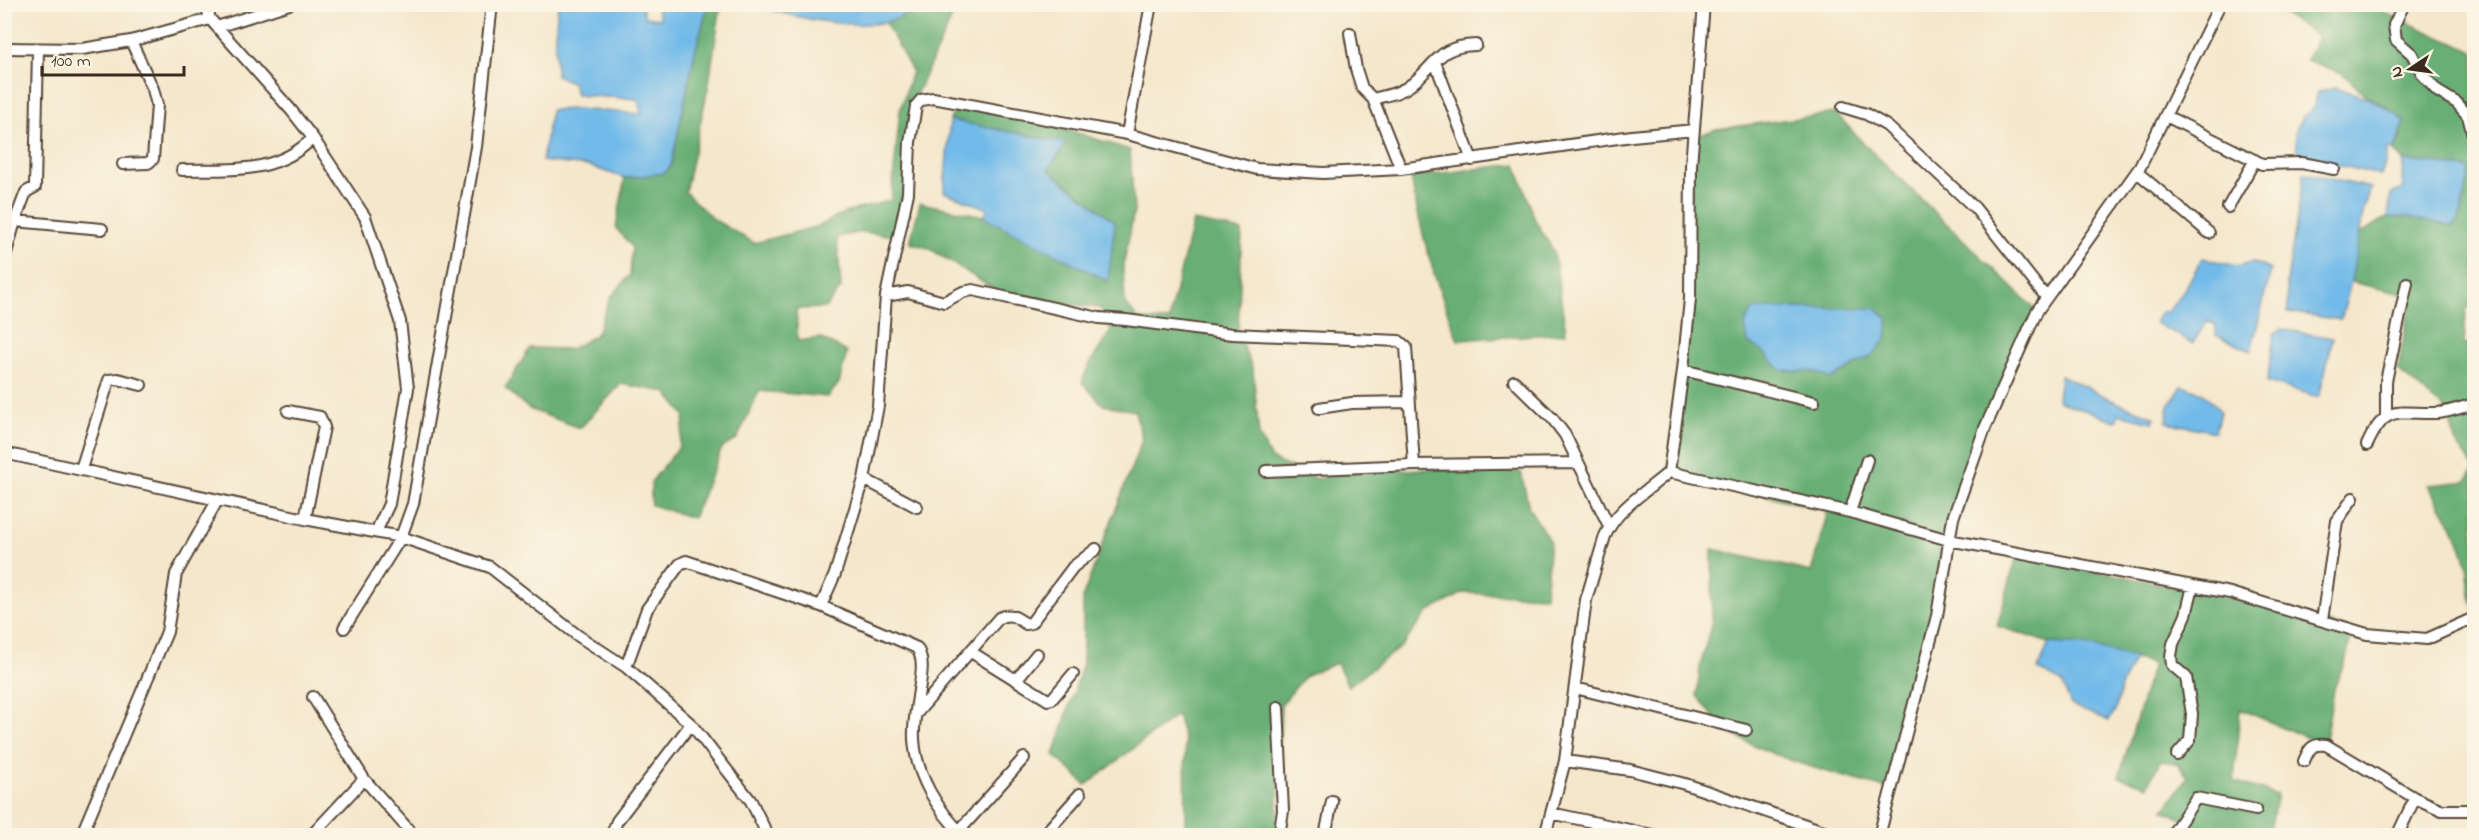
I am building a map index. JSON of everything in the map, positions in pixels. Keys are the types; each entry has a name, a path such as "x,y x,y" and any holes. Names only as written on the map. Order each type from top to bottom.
{"street":[{"path":"206,4 214,23 313,138 365,217 400,321 408,388 389,504 376,532"},
{"path":"4,48 82,49 214,23 289,4"},
{"path":"344,628 401,537 413,504 474,159 492,4"},
{"path":"1127,134 1151,4"},
{"path":"1545,836 1565,761 1586,600 1596,563 1609,526 1624,509 1669,472 1690,299 1694,130 1704,4"},
{"path":"1879,836 1937,616 1953,518 1985,428 2037,311 2137,172 2220,4"},
{"path":"2404,4 2394,24 2396,40 2412,54 2430,83 2457,103 2469,116 2475,139"},
{"path":"1350,33 1356,69 1362,88 1373,99 1401,169"},
{"path":"123,164 148,163 153,159 157,105 153,89 131,41"},
{"path":"1373,99 1402,90 1448,50 1459,45 1476,45"},
{"path":"4,260 26,192 35,187 38,50"},
{"path":"1435,62 1472,160"},
{"path":"821,606 835,574 864,479 878,406 886,296 908,193 910,142 916,106 921,100 933,98 1127,134 1257,169 1323,173 1401,169 1609,139 1694,130"},
{"path":"1843,108 1866,114 1887,126 1975,208 2046,297"},
{"path":"2166,116 2262,164 2302,163 2334,169"},
{"path":"182,170 264,166 288,158 300,151 313,138"},
{"path":"2228,207 2255,160"},
{"path":"2137,172 2209,233"},
{"path":"15,221 102,229"},
{"path":"2386,416 2386,381 2407,283"},
{"path":"886,296 908,292 944,302 963,292 973,290 1099,318 1183,326 1232,334 1399,341 1406,348 1414,465"},
{"path":"1683,370 1814,402"},
{"path":"81,469 109,380 112,378 141,385"},
{"path":"1514,381 1552,418 1565,435 1609,526"},
{"path":"1319,408 1352,403 1409,402"},
{"path":"2367,445 2376,427 2386,416 2394,413 2440,413 2475,404"},
{"path":"288,411 320,417 324,427 305,519"},
{"path":"4,453 217,501 401,537 490,567 577,635 626,667 691,724 751,801 768,836"},
{"path":"1850,512 1867,460"},
{"path":"1266,471 1414,465 1577,463"},
{"path":"1669,472 1850,512 1948,540 2230,593 2367,634 2427,639 2475,618"},
{"path":"864,479 917,507"},
{"path":"2322,620 2337,521 2353,498"},
{"path":"81,836 167,632 176,574 217,501"},
{"path":"916,714 999,618 1006,615 1013,616 1026,624 1031,623 1073,567 1096,549"},
{"path":"626,667 647,609 683,561 821,606 917,648 923,663 914,739 922,776 946,817 962,833 1024,758"},
{"path":"2177,755 2190,740 2191,706 2186,677 2172,665 2171,656 2173,644 2186,615 2193,586"},
{"path":"971,652 1048,700 1073,674"},
{"path":"1016,680 1037,654"},
{"path":"1575,688 1746,730"},
{"path":"313,697 364,780 414,836"},
{"path":"1278,707 1283,811 1279,836"},
{"path":"611,836 617,821 691,724"},
{"path":"2304,761 2310,747 2317,744 2326,745 2415,798 2442,810 2475,810"},
{"path":"1565,761 1630,770 1685,784 1838,836"},
{"path":"311,836 364,780"},
{"path":"1043,836 1080,794"},
{"path":"2171,836 2196,798 2256,810"},
{"path":"2397,836 2415,798"},
{"path":"1325,836 1332,801"},
{"path":"1551,813 1657,836"}],"green space":[{"path":"708,5 721,5 708,88 685,192 713,219 754,243 819,226 844,213 891,200 900,111 912,71 885,22 902,17 915,5 958,5 914,99 904,203 894,236 862,232 837,237 841,288 825,308 796,309 798,341 820,338 847,352 839,383 828,397 759,391 737,439 722,448 693,518 651,505 651,482 679,447 685,416 666,392 621,384 580,428 529,409 505,388 530,348 571,349 596,335 610,298 630,275 632,247 616,228 625,178 664,173 671,166 695,51"},
{"path":"2286,5 2368,5 2474,52 2474,306 2466,309 2464,345 2474,343 2474,468 2455,441 2449,413 2398,370 2411,296 2351,282 2358,234 2380,221 2401,216 2453,226 2435,163 2403,161 2394,151 2401,136 2387,107 2365,95 2342,73 2306,60 2318,36 2282,13"},
{"path":"958,104 1071,131 1130,150 1134,211 1123,268 1125,303 1139,320 1170,321 1193,221 1242,231 1238,333 1253,370 1259,435 1271,459 1317,479 1336,474 1422,469 1521,472 1529,508 1550,542 1545,596 1463,593 1427,613 1402,646 1348,686 1337,663 1306,675 1281,705 1277,835 1186,835 1185,742 1177,715 1086,785 1054,755 1083,663 1083,596 1142,440 1135,411 1103,405 1082,382 1088,367 1111,330 1100,308 1049,302 995,290 929,248 910,243 920,203 984,216 1108,280 1115,222 1048,169 1067,143 950,120"},
{"path":"1836,113 1863,143 2035,309 1983,426 1932,614 1889,789 1785,758 1745,741 1724,728 1697,696 1700,667 1712,621 1712,549 1811,572 1828,511 1667,471 1688,297 1693,137 1716,129"},
{"path":"1516,164 1535,220 1554,252 1566,333 1458,340 1430,260 1411,177"},
{"path":"2474,468 2474,607 2465,555 2451,524 2428,485 2467,481"},
{"path":"2017,555 2231,598 2352,629 2346,659 2335,685 2324,745 2240,709 2234,781 2277,795 2269,835 2215,836 2164,810 2188,777 2177,763 2160,761 2148,786 2119,777 2153,664 2085,645 2049,643 1997,626"}],"water":[{"path":"558,5 641,5 645,17 660,19 656,5 708,5 695,51 671,166 664,173 625,178 589,166 542,161 551,110 577,109 641,114 638,99 576,95 573,83 556,75 555,36"},
{"path":"757,5 915,5 903,16 885,22 863,24 793,16"},
{"path":"2335,88 2372,100 2405,122 2394,151 2388,148 2381,176 2317,159 2297,151 2296,130 2304,115 2313,109 2318,92"},
{"path":"950,120 1067,143 1048,169 1115,222 1108,281 997,224 984,216 988,209 944,192"},
{"path":"2403,161 2435,163 2470,170 2459,220 2453,226 2406,217 2388,217 2391,194 2404,188"},
{"path":"2304,173 2371,188 2363,213 2351,282 2341,320 2288,312 2287,282"},
{"path":"2202,258 2237,266 2252,262 2271,270 2251,351 2216,335 2216,325 2207,321 2193,343 2155,323 2161,312 2167,312 2184,291"},
{"path":"1876,308 1888,319 1886,340 1871,356 1831,379 1816,372 1781,370 1761,350 1748,343 1745,324 1753,310"},
{"path":"2281,329 2333,338 2319,397 2267,382 2274,334"},
{"path":"2060,375 2123,405 2155,417 2153,422 2119,414 2116,421 2064,403 2057,399"},
{"path":"2182,386 2204,394 2217,407 2220,412 2215,432 2166,422 2169,406"},
{"path":"2049,643 2085,645 2135,658 2121,686 2116,709 2109,721 2071,705 2062,682 2038,670"}]}
